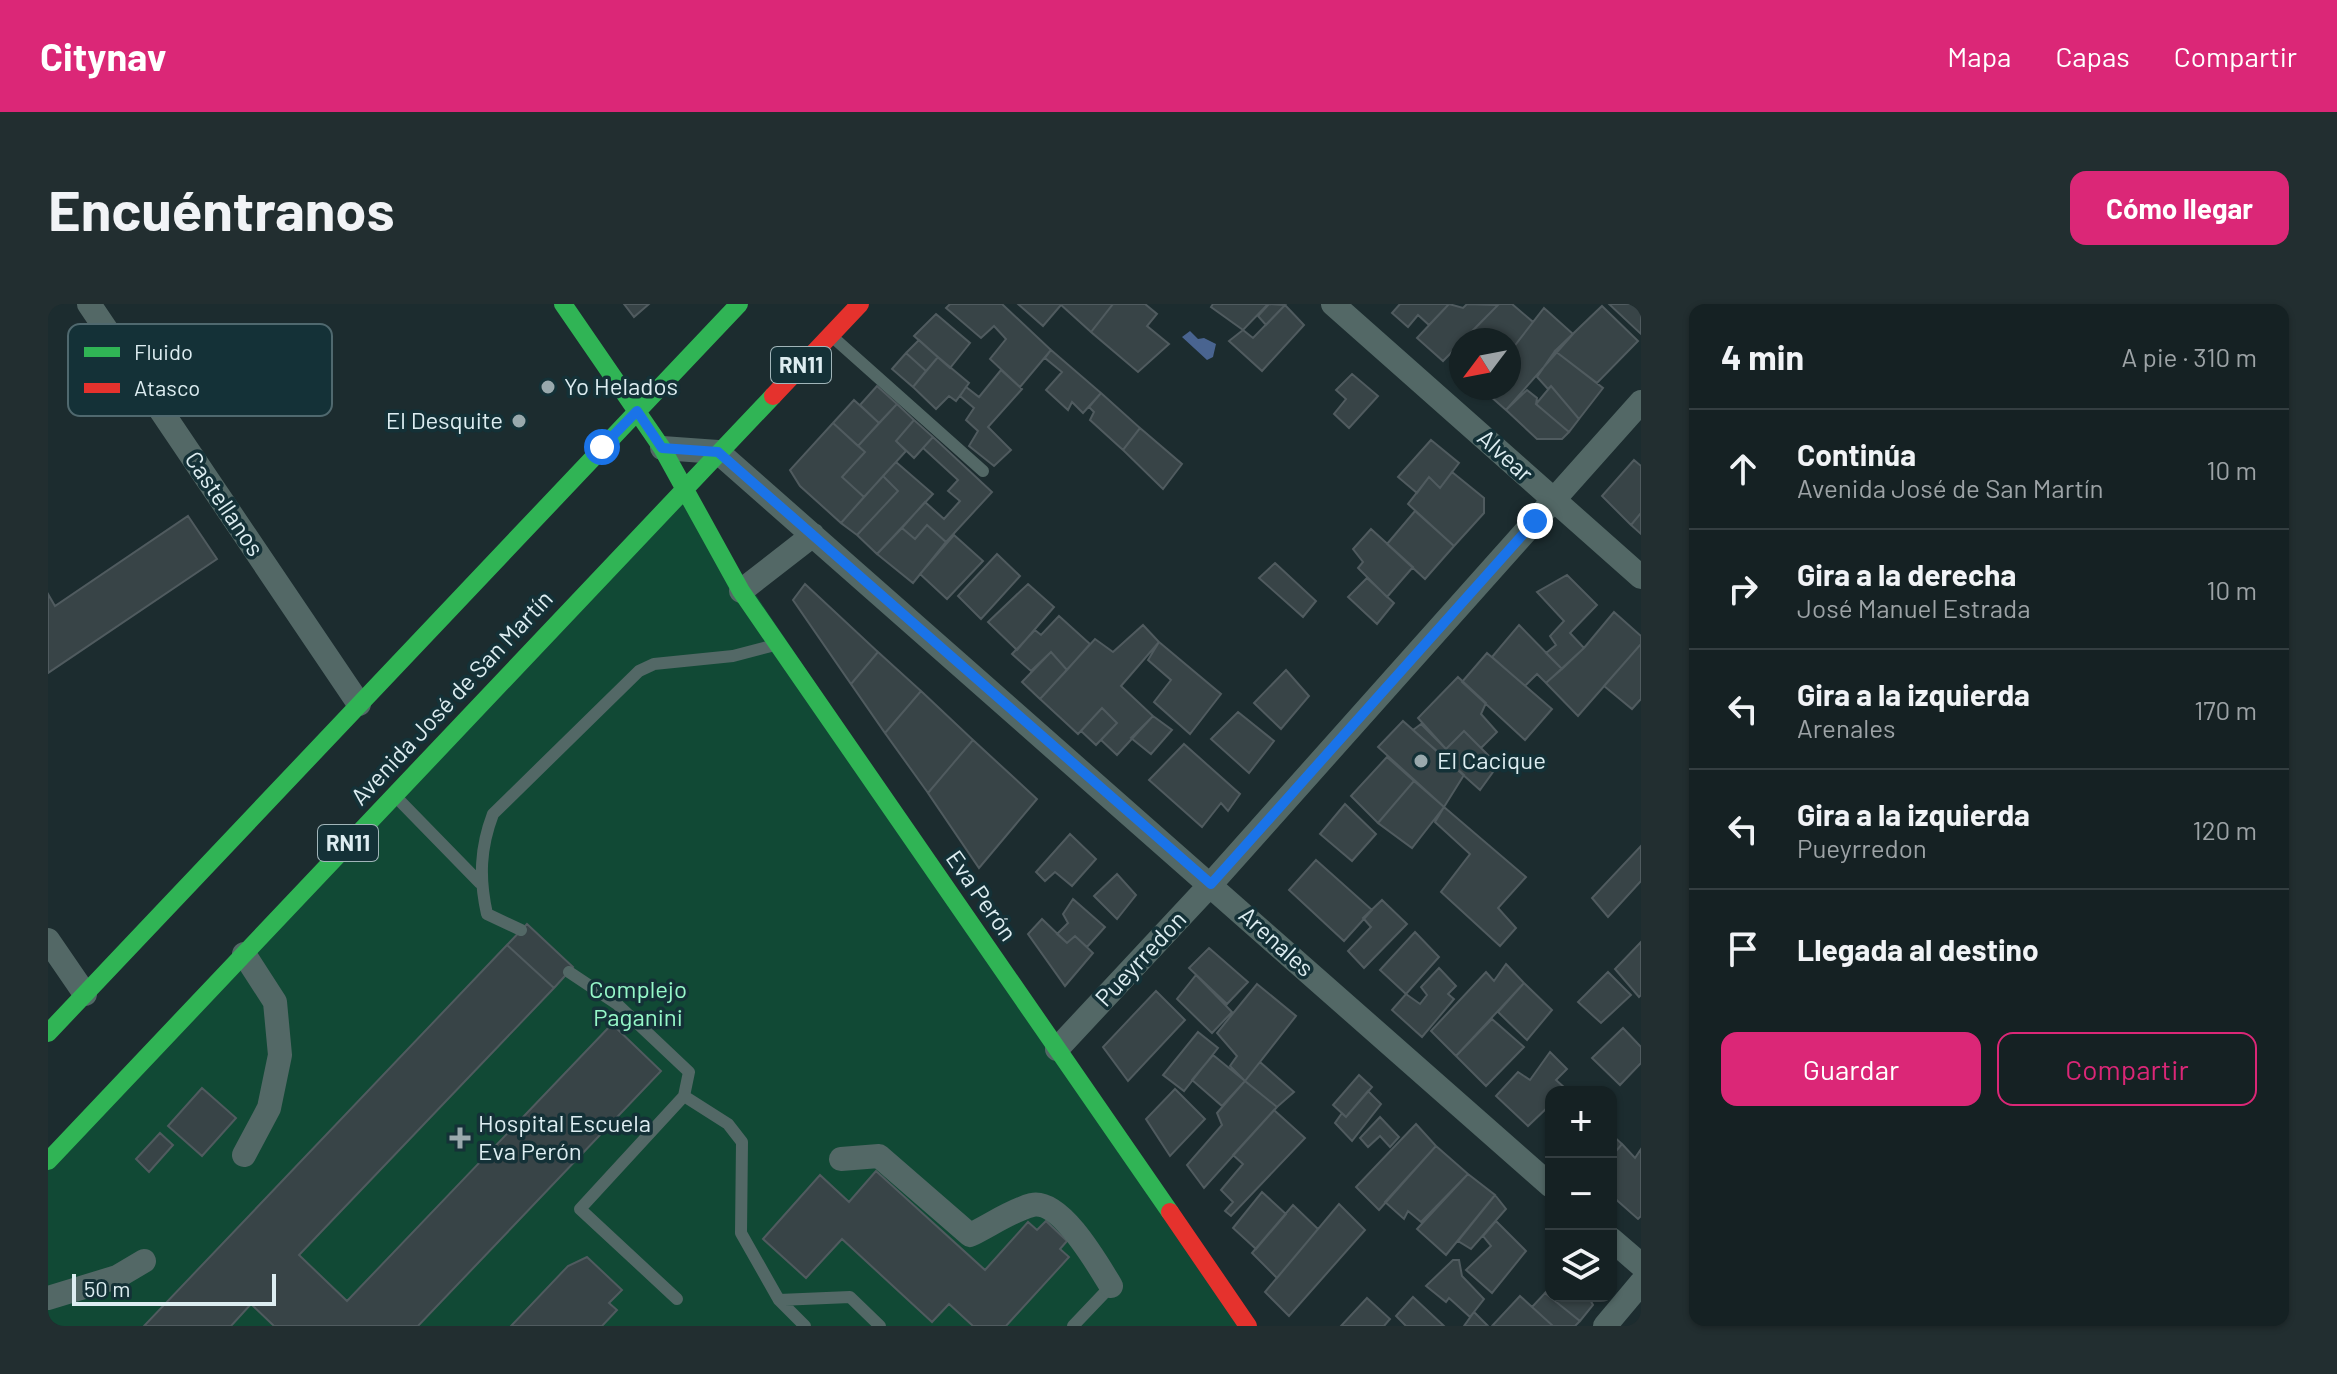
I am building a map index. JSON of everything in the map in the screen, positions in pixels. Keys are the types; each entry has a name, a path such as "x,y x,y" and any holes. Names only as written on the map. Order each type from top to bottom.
{"main road":[{"name":"Eva Perón","path":"563,304 662,448 741,591 1248,1326"},
{"path":"48,1033 739,304"},
{"name":"Avenida José de San Martín","path":"48,1161 860,304"}],"street":[{"name":"Castellanos","path":"89,304 102,324"},
{"name":"Alvear","path":"1333,304 1641,577"},
{"name":"Pueyrredon","path":"1057,1049 1211,884 1641,402"},
{"name":"Castellanos","path":"165,416 359,704"},
{"path":"662,448 718,452"},
{"name":"Arenales","path":"718,452 1545,1181"},
{"path":"741,591 813,535"},
{"path":"48,940 85,994"},
{"path":"244,954 275,1002 280,1055 269,1108 244,1155"},
{"path":"841,1159 879,1156 970,1235 1034,1204 1054,1209 1085,1245 1111,1286"},
{"path":"1617,1244 1641,1265"},
{"path":"48,1298 117,1277 144,1261"},
{"path":"1605,1326 1641,1283"}],"lane":[{"path":"830,335 983,471"},
{"path":"521,930 487,914 480,883 483,839 493,814 639,671 654,664 733,656 778,644"},
{"path":"394,794 480,883"},
{"path":"569,972 617,1004 689,1072 684,1096 580,1209 677,1299"},
{"path":"684,1096 728,1124 742,1142 741,1233 779,1300 805,1326"},
{"path":"1073,1326 1111,1286"},
{"path":"779,1300 850,1297 880,1326"}],"green space":[{"name":"Complejo Paganini","path":"684,488 1248,1326 48,1326 48,1161"}],"water":[{"path":"1190,331 1198,339 1204,338 1216,344 1213,357 1207,360 1182,337"}],"building":[{"path":"624,304 649,304 634,317"},
{"path":"950,304 1002,304 1051,350 1020,387 990,359 1006,339 994,326 981,338 946,308"},
{"path":"1018,304 1060,304 1061,305 1043,326"},
{"path":"1060,304 1113,304 1091,332"},
{"path":"1113,304 1145,304 1157,314 1147,326 1169,344 1138,372 1091,332"},
{"path":"1213,304 1268,304 1243,330 1211,307"},
{"path":"1269,304 1285,305 1266,325 1258,316"},
{"path":"1400,304 1449,304 1429,325 1418,315 1408,327 1392,313"},
{"path":"1449,304 1463,308 1467,304 1498,305 1475,328 1449,328 1449,355 1443,361 1417,338"},
{"path":"1499,304 1512,304 1533,322 1521,338 1521,328 1475,328"},
{"path":"1609,304 1641,304 1641,334"},
{"path":"1285,305 1304,325 1262,371 1229,341 1243,330 1253,338"},
{"path":"1602,306 1638,341 1597,383 1555,351"},
{"path":"1544,308 1573,334 1521,393 1521,338"},
{"path":"936,314 970,343 950,368 914,336"},
{"path":"919,340 938,357 926,371 906,353"},
{"path":"1051,350 1101,393 1083,413 1072,402 1068,410 1046,390 1062,372 1045,358"},
{"path":"1555,351 1603,388 1579,419 1551,386 1548,389 1537,377"},
{"path":"906,353 926,371 913,387 892,369"},
{"path":"938,357 969,383 956,401 949,396 936,409 913,387"},
{"path":"1001,370 1022,389 988,427 1011,450 994,466 969,446 978,431 966,420 974,408 960,396 966,387 979,397"},
{"path":"1352,374 1378,396 1349,428 1334,414 1346,399 1336,390"},
{"path":"877,386 897,404 879,423 860,405"},
{"path":"1551,386 1579,419 1569,432 1536,404"},
{"path":"1527,390 1537,398 1536,404 1569,432 1562,439 1537,439 1506,410 1516,400 1521,400"},
{"path":"1101,393 1140,428 1123,450 1090,420 1094,412 1089,407"},
{"path":"854,400 879,423 858,446 833,423"},
{"path":"1495,400 1515,400 1506,410"},
{"path":"897,404 914,420 896,441 906,451 864,497 842,477 865,452 858,446"},
{"path":"914,420 933,437 914,458 896,441"},
{"path":"833,423 865,452 842,477 864,497 841,523 800,486 790,470"},
{"path":"1140,428 1182,464 1163,489 1123,450"},
{"path":"933,437 992,492 946,542 927,525 915,539 902,528 925,502 944,519 960,501 948,491 958,480 923,448"},
{"path":"1431,440 1459,463 1440,488 1429,477 1417,493 1398,477"},
{"path":"1634,460 1641,466 1641,513 1631,525 1602,496"},
{"path":"896,462 933,494 877,554 857,535 898,491 883,476"},
{"path":"1452,472 1484,498 1484,513 1454,546 1408,504 1429,477 1440,488"},
{"path":"883,476 898,491 857,535 841,523"},
{"path":"1415,511 1454,546 1425,579 1387,544"},
{"path":"1641,513 1641,534 1631,525"},
{"path":"188,516 217,559 48,673 48,594 55,606"},
{"path":"927,525 946,542 913,583 877,554 902,528 915,539"},
{"path":"1371,529 1413,567 1387,597 1358,568 1363,562 1353,549"},
{"path":"954,535 983,561 947,599 920,574"},
{"path":"997,554 1020,576 981,619 958,596"},
{"path":"1275,563 1316,601 1303,617 1259,578"},
{"path":"1567,575 1597,605 1570,633 1584,648 1562,669 1546,653 1556,645 1550,636 1564,621 1537,592"},
{"path":"1367,578 1394,603 1377,624 1348,597"},
{"path":"805,584 878,652 851,684 793,600"},
{"path":"1028,584 1054,607 1017,650 988,622"},
{"path":"1614,612 1641,636 1641,644 1578,716 1546,683 1584,648"},
{"path":"1059,616 1090,644 1067,670 1051,652 1031,671 1012,654 1035,630 1041,635"},
{"path":"1143,625 1159,642 1121,686 1153,716 1117,755 1101,740 1117,723 1102,708 1078,734 1040,699 1095,639 1113,652"},
{"path":"1519,625 1562,669 1546,683 1537,674 1525,686 1492,657"},
{"path":"1159,642 1221,694 1190,734 1154,702 1171,680 1148,660"},
{"path":"1641,644 1641,699 1632,709 1604,686"},
{"path":"878,652 921,691 885,733 851,684"},
{"path":"1051,652 1067,670 1040,699 1022,682"},
{"path":"1487,653 1552,709 1525,740 1462,682"},
{"path":"1286,670 1309,696 1281,729 1254,703"},
{"path":"1458,677 1486,703 1481,714 1497,732 1481,748 1464,731 1446,749 1418,718"},
{"path":"921,691 973,740 928,793 885,733"},
{"path":"1102,708 1117,723 1096,745 1081,731"},
{"path":"1238,712 1274,741 1249,773 1211,739"},
{"path":"1153,716 1172,730 1151,754 1131,738"},
{"name":"El Cacique","path":"1403,721 1464,775 1444,807 1378,747"},
{"path":"1421,724 1446,749 1464,731 1498,765 1480,790 1413,730"},
{"path":"973,740 1037,799 979,868 928,793"},
{"path":"1184,744 1240,794 1228,811 1221,803 1202,827 1149,780"},
{"path":"1387,757 1414,781 1378,823 1351,796"},
{"path":"1414,781 1444,807 1412,848 1378,823"},
{"path":"1345,804 1376,834 1352,861 1320,834"},
{"path":"1444,807 1526,877 1498,908 1516,928 1500,946 1441,892 1470,854 1435,822"},
{"path":"1070,834 1096,859 1072,886 1055,872 1045,881 1036,872"},
{"path":"1641,846 1641,881 1608,917 1592,898"},
{"path":"1316,860 1372,910 1344,941 1289,890"},
{"path":"1117,874 1136,895 1117,919 1094,896"},
{"path":"1073,899 1105,927 1087,947 1075,936 1067,943 1057,934 1068,923 1063,914"},
{"path":"1382,900 1407,924 1364,968 1348,951 1371,927 1363,918"},
{"path":"1042,919 1067,943 1075,936 1093,953 1065,986 1028,934"},
{"path":"527,924 573,967 554,988 507,945"},
{"path":"1415,932 1439,957 1406,994 1380,970"},
{"path":"1641,942 1641,995 1639,997 1615,969"},
{"path":"507,945 554,988 299,1255 347,1301 612,1024 661,1071 418,1326 274,1326 251,1304 231,1326 144,1326"},
{"path":"1209,948 1248,982 1227,1004 1189,968"},
{"path":"1506,964 1524,983 1456,1056 1431,1031 1486,972 1494,981"},
{"path":"1439,968 1456,986 1448,994 1454,999 1422,1037 1392,1010 1406,994 1420,1004 1427,995 1421,987"},
{"path":"1608,972 1631,995 1601,1023 1578,1002"},
{"path":"1196,975 1232,1012 1212,1033 1177,999"},
{"path":"1524,983 1552,1010 1527,1040 1498,1012"},
{"path":"1257,984 1296,1016 1245,1081 1230,1066 1237,1056 1217,1033"},
{"path":"1156,991 1185,1020 1128,1081 1103,1047"},
{"path":"1492,1019 1524,1047 1486,1086 1456,1056"},
{"path":"1623,1028 1641,1047 1641,1063 1620,1085 1592,1058"},
{"path":"1198,1032 1218,1048 1184,1091 1163,1075"},
{"path":"1550,1052 1567,1069 1556,1080 1563,1086 1545,1086 1545,1110 1528,1126 1496,1096 1518,1072 1530,1080"},
{"path":"1213,1055 1245,1081 1222,1106 1192,1080"},
{"path":"1260,1062 1294,1092 1277,1107 1245,1081"},
{"path":"1359,1075 1372,1087 1346,1117 1333,1105"},
{"path":"1245,1081 1277,1107 1204,1188 1187,1165 1222,1125 1217,1113"},
{"path":"202,1088 236,1118 202,1156 168,1126"},
{"path":"1175,1089 1205,1119 1170,1156 1146,1119"},
{"path":"1368,1091 1381,1104 1352,1141 1335,1123 1342,1113 1346,1117"},
{"path":"1274,1110 1305,1138 1231,1216 1225,1211 1233,1202 1221,1190 1243,1164 1233,1155"},
{"path":"1380,1117 1399,1137 1390,1147 1380,1136 1368,1147 1360,1138"},
{"path":"1416,1124 1436,1146 1379,1210 1356,1187"},
{"path":"160,1133 173,1145 149,1172 136,1159"},
{"path":"1622,1144 1635,1158 1641,1149 1641,1216 1638,1219 1617,1200 1617,1150"},
{"path":"1436,1146 1468,1174 1421,1222 1408,1211 1404,1219 1385,1202"},
{"path":"876,1171 985,1270 1028,1222 1037,1230 1046,1221 1067,1241 1060,1249 1069,1257 1006,1326 973,1326 949,1304 932,1322 842,1239 806,1278 763,1239 820,1175 849,1202"},
{"path":"1468,1174 1495,1195 1446,1255 1417,1229"},
{"path":"1262,1192 1286,1214 1256,1249 1233,1228"},
{"path":"1495,1195 1506,1209 1471,1249 1458,1241"},
{"path":"1339,1204 1365,1230 1289,1316 1265,1292"},
{"path":"1293,1205 1318,1229 1277,1278 1252,1253"},
{"path":"1496,1221 1526,1251 1492,1293 1466,1270 1491,1246 1483,1236"},
{"path":"587,1257 622,1290 609,1303 617,1310 602,1326 511,1326 568,1266"},
{"path":"1453,1260 1459,1260 1462,1276 1484,1299 1470,1317 1449,1298 1446,1302 1426,1286"},
{"path":"1545,1293 1545,1302 1556,1302 1580,1321 1575,1326 1553,1326 1532,1307"},
{"path":"1520,1296 1553,1326 1492,1326"},
{"path":"1413,1297 1444,1326 1406,1326 1396,1316"},
{"path":"1367,1298 1390,1319 1384,1326 1341,1326"},
{"path":"1556,1302 1591,1302 1593,1305 1580,1321"},
{"path":"1474,1312 1488,1326 1464,1326"}],"traffic: fast":[{"path":"563,304 662,448 741,591 1170,1212"},
{"path":"48,1033 739,304"},
{"path":"48,1161 773,396"}],"traffic: jam":[{"path":"773,396 860,304"},
{"path":"1170,1212 1248,1326"}],"place":[{"name":"Yo Helados","path":"548,387"},
{"name":"El Desquite","path":"519,421"},
{"name":"El Cacique","path":"1421,761"},
{"name":"Hospital Escuela Eva Perón","path":"460,1138"}],"route":[{"path":"602,447 637,411 662,448 718,452 1211,884 1535,521"}]}
